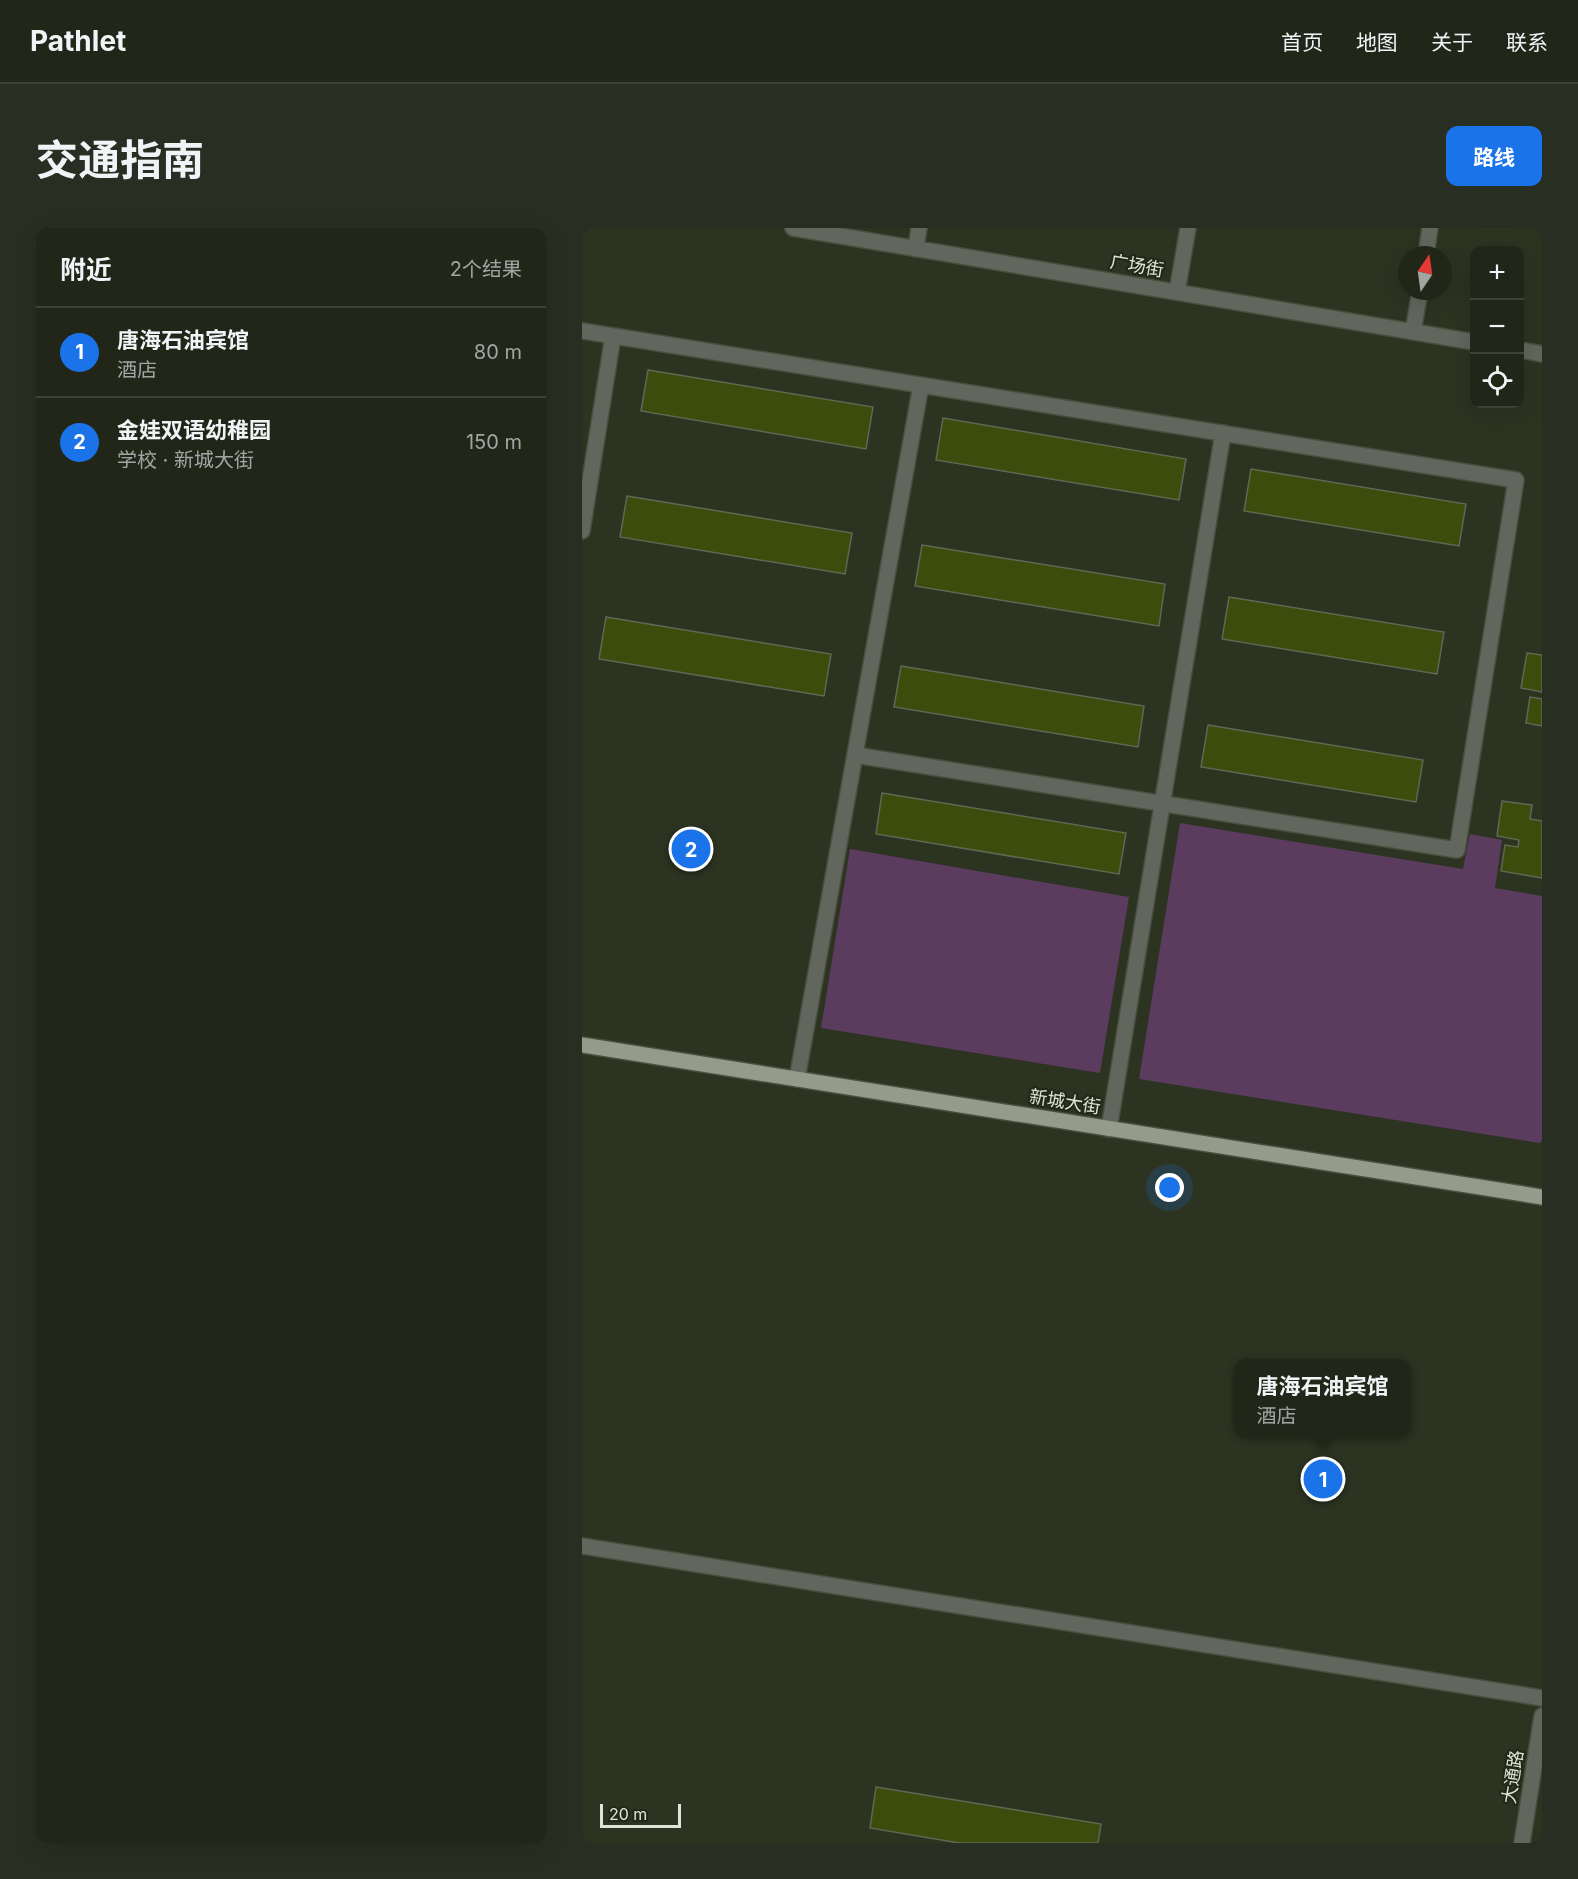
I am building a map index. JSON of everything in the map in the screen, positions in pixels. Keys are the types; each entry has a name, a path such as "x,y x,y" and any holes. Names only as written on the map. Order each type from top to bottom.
{"main road":[{"name":"新城大街","path":"582,1046 1542,1197"}],"street":[{"name":"广场街","path":"793,228 1470,341"},
{"path":"916,249 919,228"},
{"path":"1177,292 1188,228"},
{"path":"1427,246 1430,228"},
{"path":"1413,332 1418,300"},
{"path":"582,331 1516,480 1457,850 855,755"},
{"path":"582,531 613,336"},
{"path":"1524,351 1542,354"},
{"path":"797,1079 921,385"},
{"path":"1109,1129 1223,434"},
{"path":"582,1546 1542,1698"},
{"name":"大通路","path":"1522,1843 1542,1716"}],"shaded area":[{"path":"1180,823 1463,869 1470,834 1502,840 1495,888 1542,896 1542,1141 1540,1143 1139,1079"},
{"path":"850,849 1129,897 1100,1073 821,1028"}],"building":[{"path":"648,370 873,407 866,449 641,411"},
{"path":"943,418 1186,459 1179,500 936,460"},
{"path":"1251,469 1466,504 1459,546 1244,511"},
{"path":"627,496 852,533 845,574 620,537"},
{"path":"922,545 1165,584 1159,626 915,586"},
{"path":"1229,597 1444,632 1437,674 1222,639"},
{"path":"606,617 831,654 824,696 599,659"},
{"path":"1527,653 1542,655 1542,692 1521,688"},
{"path":"901,666 1144,706 1138,747 894,707"},
{"path":"1530,697 1542,699 1542,726 1526,723"},
{"path":"1208,725 1423,760 1416,802 1201,767"},
{"path":"882,793 1126,833 1119,874 876,834"},
{"path":"1502,801 1532,805 1530,819 1542,821 1542,878 1501,871 1505,845 1518,847 1519,840 1497,836"},
{"path":"876,1787 1101,1824 1098,1843 959,1843 870,1828"}],"place":[{"name":"金娃双语幼稚园","path":"691,849"},
{"name":"唐海石油宾馆","path":"1323,1479"}]}
